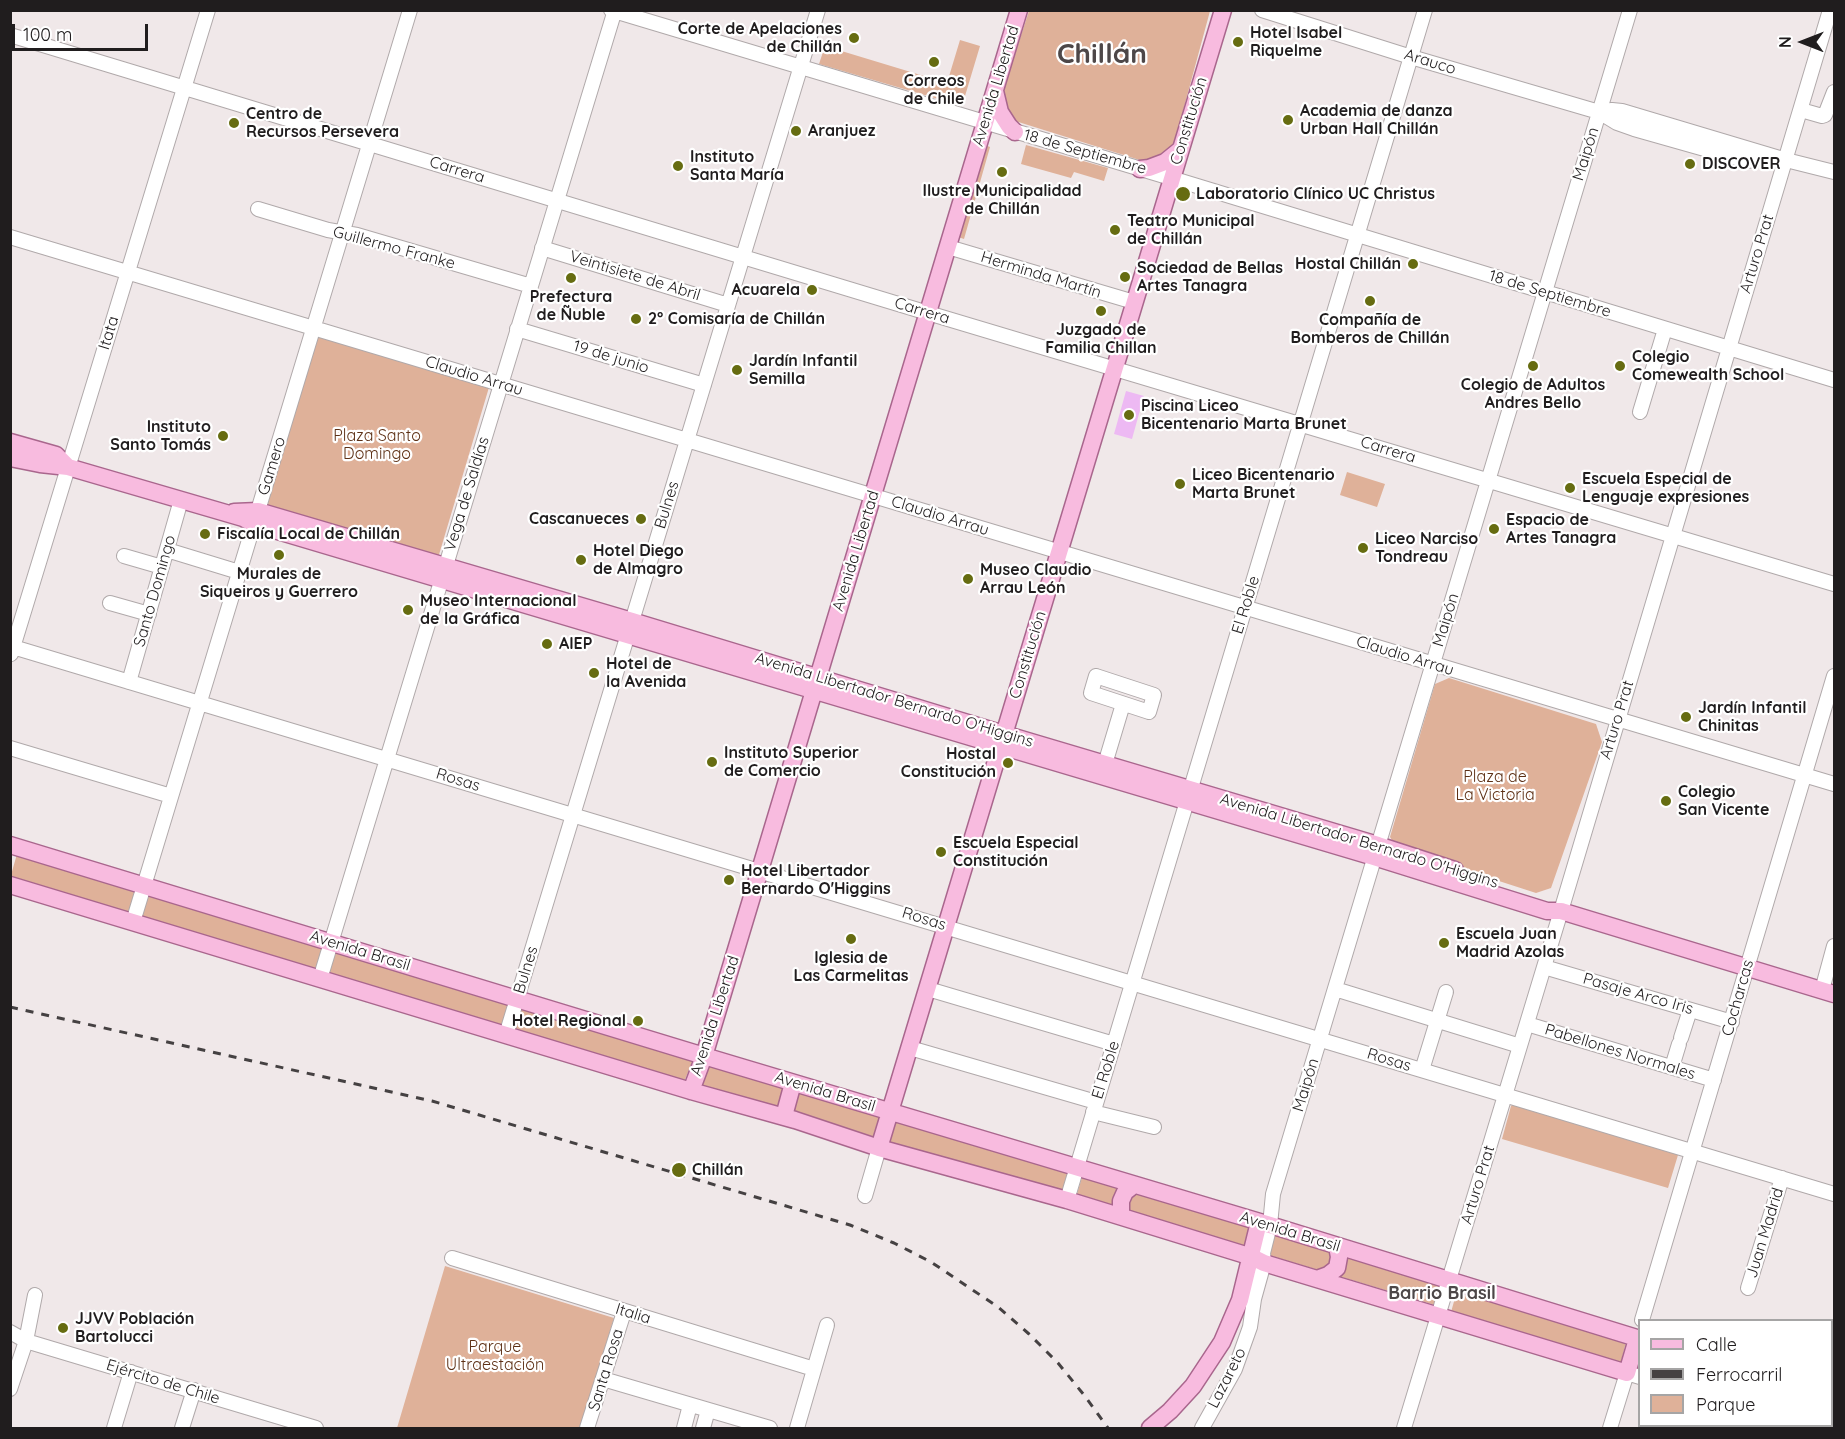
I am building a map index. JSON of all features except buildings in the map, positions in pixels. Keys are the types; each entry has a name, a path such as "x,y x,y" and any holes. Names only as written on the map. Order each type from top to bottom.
{"main road":[{"name":"Avenida Libertad","path":"691,1091 704,1056 760,871 1018,10"},
{"name":"Constitución","path":"879,1148 1223,10"},
{"path":"995,90 1000,112 1015,132"},
{"path":"1140,169 1165,162 1181,149"},
{"name":"Avenida Libertador Bernardo O'Higgins","path":"10,442 56,455 68,467"},
{"name":"Avenida Libertador Bernardo O'Higgins","path":"10,458 68,467 221,512 256,518 1549,901 1561,911 1828,992"},
{"name":"Avenida Libertador Bernardo O'Higgins","path":"1003,740 1105,764 1189,795"},
{"name":"Avenida Brasil","path":"11,846 1449,1281 1638,1336"},
{"path":"10,885 691,1091 784,1116 879,1148 1121,1216 1317,1279 1633,1375 1638,1342"},
{"path":"784,1116 793,1083"},
{"path":"1121,1216 1121,1201 1125,1192 1134,1185"},
{"name":"Maipón","path":"1150,1428 1181,1399 1214,1356 1236,1311 1265,1262 1265,1224"},
{"path":"1317,1279 1337,1268 1339,1257 1337,1246"}],"street":[{"name":"Itata","path":"12,652 208,10"},
{"name":"Gamero","path":"133,922 410,10"},
{"name":"Bulnes","path":"506,1035 818,10"},
{"name":"Arauco","path":"1262,10 1411,57 1599,112 1606,118 1626,126 1743,160 1754,160 1766,154 1834,172"},
{"name":"El Roble","path":"1067,1200 1425,10"},
{"name":"Maipón","path":"1265,1224 1630,10"},
{"name":"Arturo Prat","path":"1404,1428 1830,10"},
{"name":"18 de Septiembre","path":"614,11 1834,380"},
{"name":"Vega de Saldías","path":"320,979 614,11"},
{"name":"Carrera","path":"10,35 1834,584"},
{"path":"1801,110 1825,115 1834,92"},
{"name":"Guillermo Franke","path":"258,208 328,231 357,234 531,286"},
{"name":"Claudio Arrau","path":"10,237 1834,784"},
{"name":"Herminda Martín","path":"948,247 1134,302"},
{"name":"Veintisiete de Abril","path":"542,248 728,305"},
{"name":"19 de junio","path":"517,329 704,385"},
{"path":"1640,412 1665,329"},
{"name":"Santo Domingo","path":"129,682 182,500"},
{"path":"167,550 239,572"},
{"path":"124,556 162,567"},
{"path":"110,603 148,614"},
{"name":"Rosas","path":"12,652 200,703 1834,1194"},
{"name":"Cocharcas","path":"1642,1319 1834,676"},
{"path":"1105,764 1123,704"},
{"path":"10,748 171,796"},
{"path":"1828,992 1834,946"},
{"name":"Pasaje Arco Iris","path":"1544,967 1732,1022"},
{"path":"928,989 1114,1044"},
{"name":"Pabellones Normales","path":"1335,989 1520,1046"},
{"path":"1422,1070 1446,992"},
{"path":"1672,1067 1690,1010"},
{"name":"Pabellones Normales","path":"1527,1024 1714,1080"},
{"path":"910,1047 1154,1127"},
{"name":"Constitución","path":"865,1196 879,1148"},
{"name":"Juan Madrid","path":"1748,1288 1782,1178"},
{"name":"Italia","path":"452,1258 814,1369"},
{"name":"Lazareto","path":"1202,1428 1235,1369 1251,1327 1254,1299 1265,1262"},
{"path":"10,1389 26,1341 35,1295"},
{"name":"Santa Rosa","path":"587,1428 624,1312"},
{"path":"797,1428 827,1325"},
{"name":"Ejército de Chile","path":"10,1332 26,1341 316,1428"},
{"path":"114,1428 131,1372"},
{"path":"1610,1428 1633,1375"},
{"path":"603,1379 770,1428"},
{"path":"182,1428 194,1390"},
{"path":"684,1428 690,1405"},
{"path":"702,1428 708,1410"}],"green space":[{"path":"1029,11 1210,11 1173,148 1166,155 1146,162 1012,120 1001,97"},
{"path":"960,40 980,46 962,106 819,64 825,46 947,83"},
{"path":"985,145 990,147 964,239 958,237"},
{"path":"1026,145 1108,168 1104,181 1074,172 1071,178 1021,164"},
{"name":"Plaza Santo Domingo","path":"315,332 490,384 438,558 264,505"},
{"path":"1347,472 1385,484 1377,507 1340,495"},
{"name":"Plaza de La Victoria","path":"1449,678 1596,724 1602,742 1551,888 1536,893 1397,848 1390,837 1435,684"},
{"path":"17,854 139,888 130,917 11,880"},
{"path":"149,891 326,945 318,974 139,920"},
{"path":"334,947 511,1003 504,1028 327,972"},
{"path":"519,1005 694,1057 684,1082 512,1031"},
{"path":"709,1061 880,1117 874,1140 701,1087"},
{"path":"1516,1102 1675,1150 1678,1155 1668,1188 1502,1139 1511,1106"},
{"path":"895,1118 1071,1171 1065,1194 888,1144"},
{"path":"1083,1174 1252,1224 1246,1249 1076,1197"},
{"path":"1275,1230 1442,1280 1435,1305 1268,1255"},
{"name":"Parque Ultraestación","path":"445,1266 614,1318 580,1428 397,1428"},
{"path":"1457,1291 1626,1342 1620,1365 1451,1312"}],"shaded area":[{"name":"Piscina Liceo Bicentenario Marta Brunet","path":"1126,391 1144,396 1132,439 1114,434"}],"railway":[{"path":"10,1007 432,1101 850,1225 894,1243 931,1262 998,1307 1058,1363 1108,1428"}],"place":[{"name":"Corte de Apelaciones de Chillán","path":"854,38"},
{"name":"Hotel Isabel Riquelme","path":"1238,42"},
{"name":"Correos de Chile","path":"934,62"},
{"name":"Academia de danza Urban Hall Chillán","path":"1288,120"},
{"name":"Centro de Recursos Persevera","path":"234,123"},
{"name":"Aranjuez","path":"796,131"},
{"name":"DISCOVER","path":"1690,164"},
{"name":"Instituto Santa María","path":"678,166"},
{"name":"Ilustre Municipalidad de Chillán","path":"1002,172"},
{"name":"Laboratorio Clínico UC Christus","path":"1183,194"},
{"name":"Teatro Municipal de Chillán","path":"1115,230"},
{"name":"Hostal Chillán","path":"1413,264"},
{"name":"Sociedad de Bellas Artes Tanagra","path":"1125,277"},
{"name":"Prefectura de Ñuble","path":"571,278"},
{"name":"Acuarela","path":"812,290"},
{"name":"Compañía de Bomberos de Chillán","path":"1370,301"},
{"name":"Juzgado de Familia Chillan","path":"1101,311"},
{"name":"2° Comisaría de Chillán","path":"636,319"},
{"name":"Colegio de Adultos Andres Bello","path":"1533,366"},
{"name":"Colegio Comewealth School","path":"1620,366"},
{"name":"Jardín Infantil Semilla","path":"737,370"},
{"name":"Piscina Liceo Bicentenario Marta Brunet","path":"1129,415"},
{"name":"Instituto Santo Tomás","path":"223,436"},
{"name":"Liceo Bicentenario Marta Brunet","path":"1180,484"},
{"name":"Escuela Especial de Lenguaje expresiones","path":"1570,488"},
{"name":"Cascanueces","path":"641,519"},
{"name":"Espacio de Artes Tanagra","path":"1494,529"},
{"name":"Fiscalía Local de Chillán","path":"205,534"},
{"name":"Liceo Narciso Tondreau","path":"1363,548"},
{"name":"Murales de Siqueiros y Guerrero","path":"279,555"},
{"name":"Hotel Diego de Almagro","path":"581,560"},
{"name":"Museo Claudio Arrau León","path":"968,579"},
{"name":"Museo Internacional de la Gráfica","path":"408,610"},
{"name":"AIEP","path":"547,644"},
{"name":"Hotel de la Avenida","path":"594,673"},
{"name":"Jardín Infantil Chinitas","path":"1686,717"},
{"name":"Instituto Superior de Comercio","path":"712,762"},
{"name":"Hostal Constitución","path":"1008,763"},
{"name":"Colegio San Vicente","path":"1666,801"},
{"name":"Escuela Especial Constitución","path":"941,852"},
{"name":"Hotel Libertador Bernardo O'Higgins","path":"729,880"},
{"name":"Iglesia de Las Carmelitas","path":"851,939"},
{"name":"Escuela Juan Madrid Azolas","path":"1444,943"},
{"name":"Hotel Regional","path":"638,1021"},
{"name":"Chillán","path":"679,1170"},
{"name":"JJVV Población Bartolucci","path":"63,1328"}],"district":[{"name":"Chillán","path":"1102,55"},
{"name":"Barrio Brasil","path":"1442,1294"}]}
